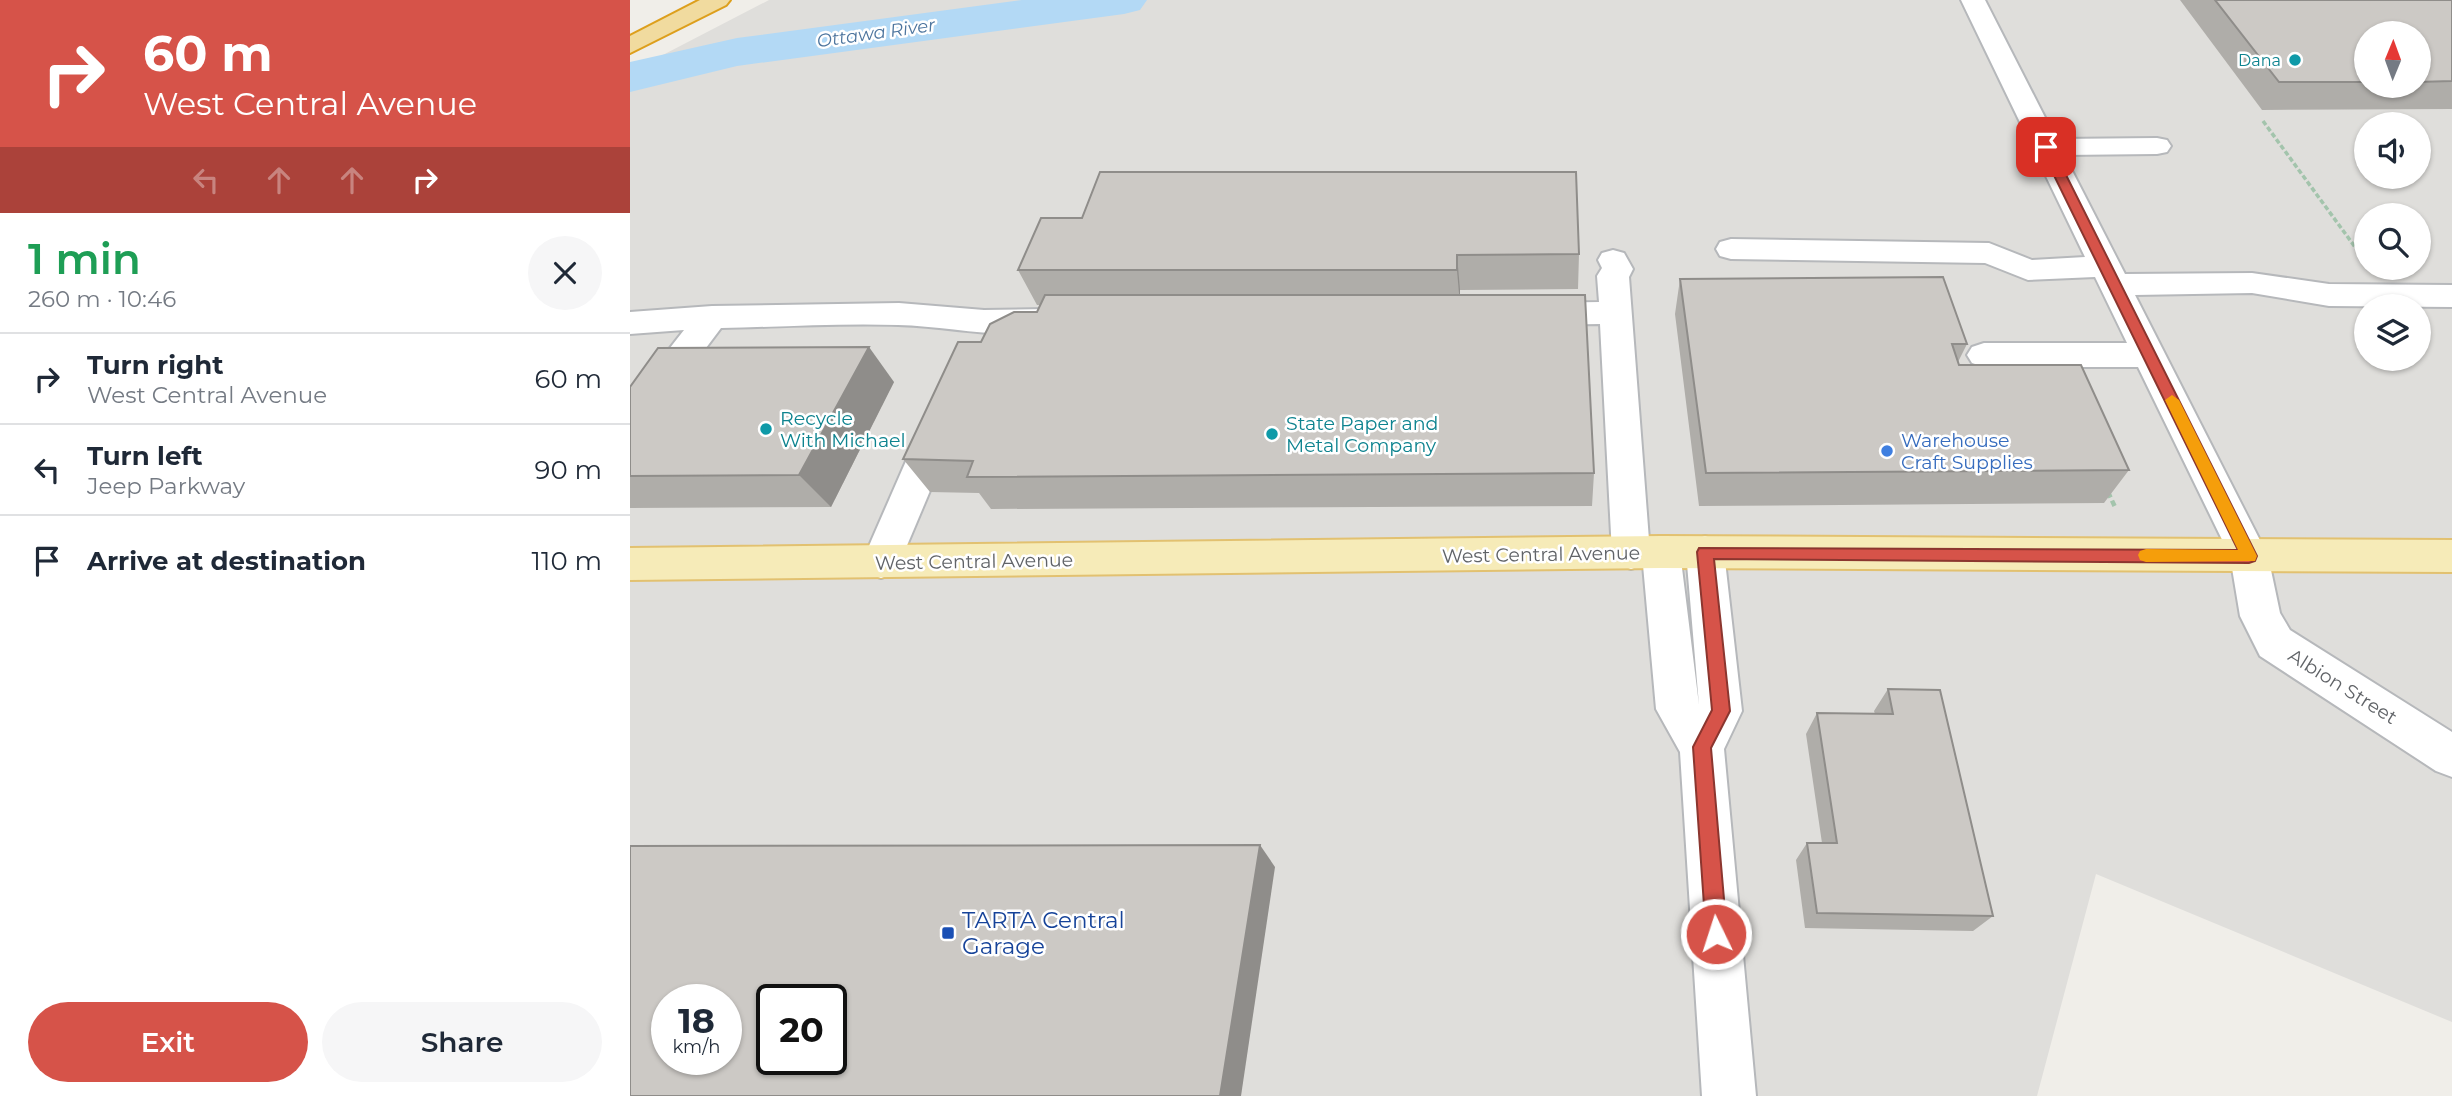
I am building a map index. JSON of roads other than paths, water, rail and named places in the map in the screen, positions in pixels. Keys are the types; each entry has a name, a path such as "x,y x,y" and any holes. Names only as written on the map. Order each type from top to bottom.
{"highway":[{"path":"630,46 718,0"}],"main road":[{"name":"West Central Avenue","path":"630,564 1705,552 2452,556"}],"street":[{"name":"Albion Street","path":"1973,0 2249,556 2260,616 2275,643 2452,756"},
{"path":"2046,147 2157,146"},
{"path":"1731,249 1989,253 2028,270 2252,284 2329,295 2452,296"},
{"path":"1613,260 1618,269 1614,276 1616,313 1646,553 1677,709 1702,747 1729,1096"},
{"path":"2252,284 2317,270 2452,270"},
{"path":"1506,314 1616,313"},
{"path":"630,323 712,317 899,314 979,334 1075,319"},
{"path":"630,422 712,317"},
{"path":"1984,355 2150,355"},
{"path":"881,562 952,397"},
{"path":"1702,747 1721,711 1705,552"}],"waterway":[{"name":"Ottawa River","path":"630,77 737,52 1124,0"}],"place":[{"name":"Dana","path":"2295,60"},
{"name":"Recycle With Michael","path":"766,429"},
{"name":"State Paper and Metal Company","path":"1272,434"},
{"name":"Warehouse Craft Supplies","path":"1887,451"},
{"name":"TARTA Central Garage","path":"948,933"}]}
